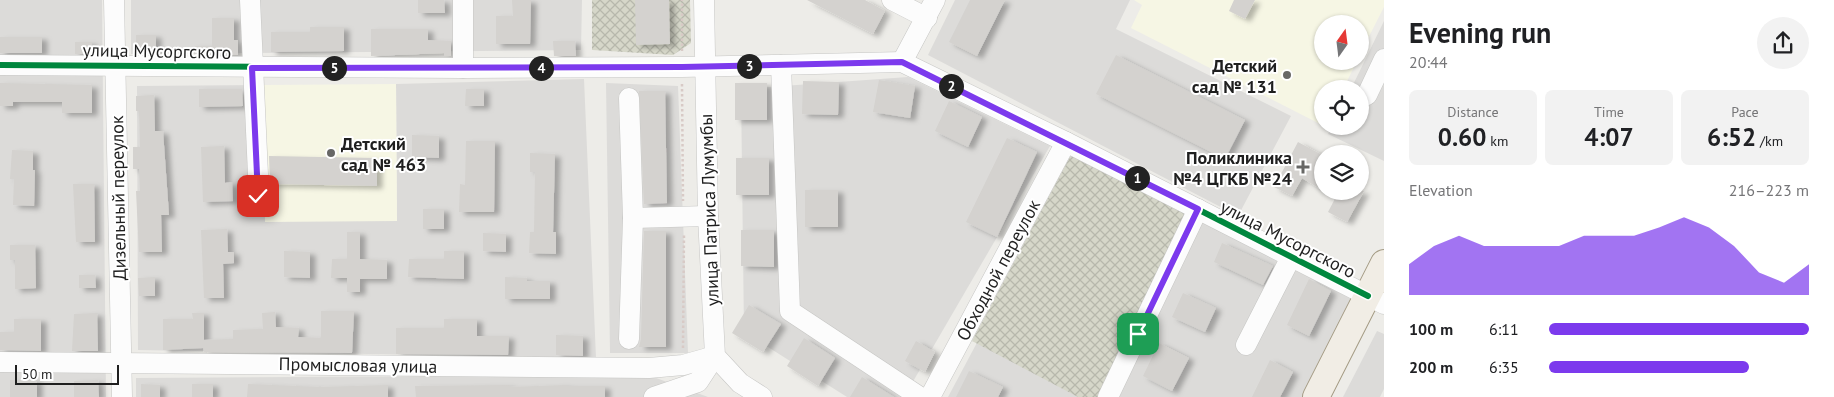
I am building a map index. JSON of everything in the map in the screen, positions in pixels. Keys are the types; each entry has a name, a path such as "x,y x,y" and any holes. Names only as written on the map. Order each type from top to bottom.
{"main road":[{"path":"1316,397 1376,300 1384,263"}],"street":[{"name":"Дизельный переулок","path":"114,0 122,397"},
{"path":"250,0 258,196"},
{"path":"463,0 463,68"},
{"name":"улица Патриса Лумумбы","path":"704,0 708,216 715,356"},
{"path":"892,0 931,9 902,62"},
{"path":"1369,91 1384,60"},
{"name":"улица Мусоргского","path":"0,65 463,68 704,67 902,62 1066,142 1376,300"},
{"path":"781,65 790,311 920,397"},
{"path":"629,98 633,218 629,339"},
{"name":"Обходной переулок","path":"930,397 1066,142"},
{"path":"1108,397 1198,209"},
{"path":"633,218 708,216"},
{"path":"1246,345 1290,257"},
{"path":"654,397 694,389 715,356 740,382 762,397"},
{"name":"Промысловая улица","path":"0,362 649,368 683,365 715,356"}],"path":[{"path":"682,0 683,365"}],"shaded area":[{"path":"0,0 102,0 106,397 0,397"},
{"path":"131,0 582,0 581,50 131,54"},
{"path":"592,0 690,0 691,43 673,55 592,50"},
{"path":"955,0 1130,0 1116,29 1291,116 1238,216 928,55"},
{"name":"Детский сад № 131","path":"1134,0 1384,0 1384,7 1369,36 1369,15 1314,15 1314,70 1352,70 1348,80 1314,80 1314,121 1131,28 1142,5"},
{"path":"1384,21 1384,161 1369,154 1369,145 1351,145 1330,135 1369,135 1369,80 1355,80 1360,70 1369,70 1369,52"},
{"path":"908,77 1050,146 904,397 847,397 744,332 741,89"},
{"path":"584,79 596,358 138,350 137,86 264,85 397,221 396,84"},
{"path":"606,83 678,86 688,353 610,353"},
{"name":"Детский сад № 463","path":"396,84 397,221 265,222 264,85"},
{"path":"1072,153 1189,211 1099,397 1078,397 972,341"},
{"path":"1076,157 1353,297 1303,397 948,397"},
{"path":"1377,331 1384,334 1384,389 1380,397 1343,397"},
{"path":"648,375 708,397 136,397 136,378"}],"building":[{"path":"418,0 444,0 445,13 418,13"},
{"path":"512,0 531,0 530,44 496,44 496,16 513,16"},
{"path":"635,0 669,0 670,44 636,45"},
{"path":"807,0 865,0 885,11 873,34"},
{"path":"970,0 1005,0 977,56 949,42"},
{"path":"1234,0 1255,0 1245,19 1229,11"},
{"path":"212,18 234,18 234,40 238,40 238,55 193,54 193,46 212,46"},
{"path":"310,27 344,27 344,51 271,52 271,32 310,32"},
{"path":"371,29 428,29 428,40 451,41 451,56 444,56 444,53 371,56"},
{"path":"136,35 156,35 156,54 136,54"},
{"path":"0,37 42,37 42,53 0,53"},
{"path":"553,41 575,41 576,56 554,56"},
{"path":"75,42 92,42 92,54 75,54"},
{"path":"1116,55 1245,120 1225,159 1096,94"},
{"path":"879,80 915,86 910,118 873,112"},
{"path":"803,81 839,82 838,115 802,114"},
{"path":"0,83 92,85 92,113 62,113 62,102 13,102 13,106 0,106"},
{"path":"735,83 767,83 767,120 735,120"},
{"path":"199,89 242,89 243,106 199,107"},
{"path":"466,89 484,89 484,106 465,106"},
{"path":"639,91 665,91 667,203 644,204"},
{"path":"154,95 155,131 163,131 169,215 161,215 162,252 139,252 136,191 140,191 139,169 133,169 133,147 140,147 139,111 136,111 136,96"},
{"path":"949,101 982,117 968,147 935,131"},
{"path":"412,135 439,136 439,158 412,157"},
{"path":"1007,138 1037,152 997,237 966,222"},
{"path":"466,141 495,141 494,212 459,212 460,184 465,185"},
{"name":"Поликлиника №4 ЦГКБ №24","path":"1298,142 1314,151 1314,185 1302,178 1292,196 1274,187"},
{"path":"224,146 225,183 232,182 233,201 203,202 201,147"},
{"path":"12,150 33,151 33,170 35,170 34,206 13,205 14,179 10,179"},
{"path":"530,153 555,154 553,232 556,232 556,254 529,253 530,232 534,232 535,172 530,172"},
{"path":"269,156 377,158 377,186 270,184"},
{"path":"736,158 769,158 769,195 736,195"},
{"path":"73,184 94,184 95,242 76,242"},
{"path":"805,190 838,190 838,227 805,227"},
{"path":"1334,200 1359,200 1347,222 1328,212"},
{"path":"423,209 444,209 444,229 423,229"},
{"path":"227,229 228,252 234,252 234,263 223,264 224,298 204,298 201,230"},
{"path":"741,230 774,230 774,267 741,266"},
{"path":"644,231 666,231 666,347 639,347 641,339"},
{"path":"347,232 360,232 360,259 387,260 387,279 360,279 360,292 347,292 347,278 331,278 332,259 347,259"},
{"path":"483,233 506,234 506,252 483,251"},
{"path":"1222,243 1273,266 1263,285 1214,262"},
{"path":"10,245 35,245 36,288 15,289 15,260 10,260"},
{"path":"284,251 310,252 310,278 284,277"},
{"path":"444,251 464,251 464,279 408,277 409,259 444,259"},
{"path":"79,275 95,275 96,288 79,288"},
{"path":"155,277 155,296 139,296 138,278"},
{"path":"505,277 527,278 527,281 550,281 550,299 505,299"},
{"path":"1309,279 1331,291 1309,336 1287,325"},
{"path":"1183,293 1216,308 1205,332 1172,317"},
{"path":"749,305 781,324 763,352 732,333"},
{"path":"321,311 354,311 352,353 204,352 203,348 163,350 163,319 193,319 192,313 204,313 204,340 233,339 233,330 263,329 262,313 275,312 276,327 299,328 298,337 321,338"},
{"path":"97,313 98,351 72,351 74,314"},
{"path":"14,319 41,319 41,351 0,350 0,332 14,332"},
{"path":"444,319 477,319 477,336 509,336 508,355 396,354 396,328 444,328"},
{"path":"556,335 583,336 583,356 556,355"},
{"path":"804,338 835,358 818,386 787,366"},
{"path":"916,341 935,352 925,372 905,361"},
{"path":"1159,343 1189,358 1172,391 1143,376"},
{"path":"1270,360 1293,372 1280,397 1252,397"},
{"path":"969,371 1003,387 998,397 956,397"},
{"path":"862,377 894,397 850,397"},
{"path":"10,380 37,380 37,397 10,397"},
{"path":"98,380 99,397 74,397 74,381"},
{"path":"141,384 160,385 160,397 141,397"},
{"path":"192,384 213,384 213,397 192,397"},
{"path":"248,384 320,387 388,385 388,397 247,397"},
{"path":"510,385 510,387 605,386 605,397 416,397 415,386"}],"cycle path":[{"path":"0,65 463,68 682,67 902,62 1066,142 1368,296"}],"place":[{"name":"Детский сад № 131","path":"1287,75"},
{"name":"Детский сад № 463","path":"331,153"},
{"name":"Поликлиника №4 ЦГКБ №24","path":"1303,167"}],"route":[{"path":"258,196 252,68 682,67 902,62 1198,209 1138,334"}]}
